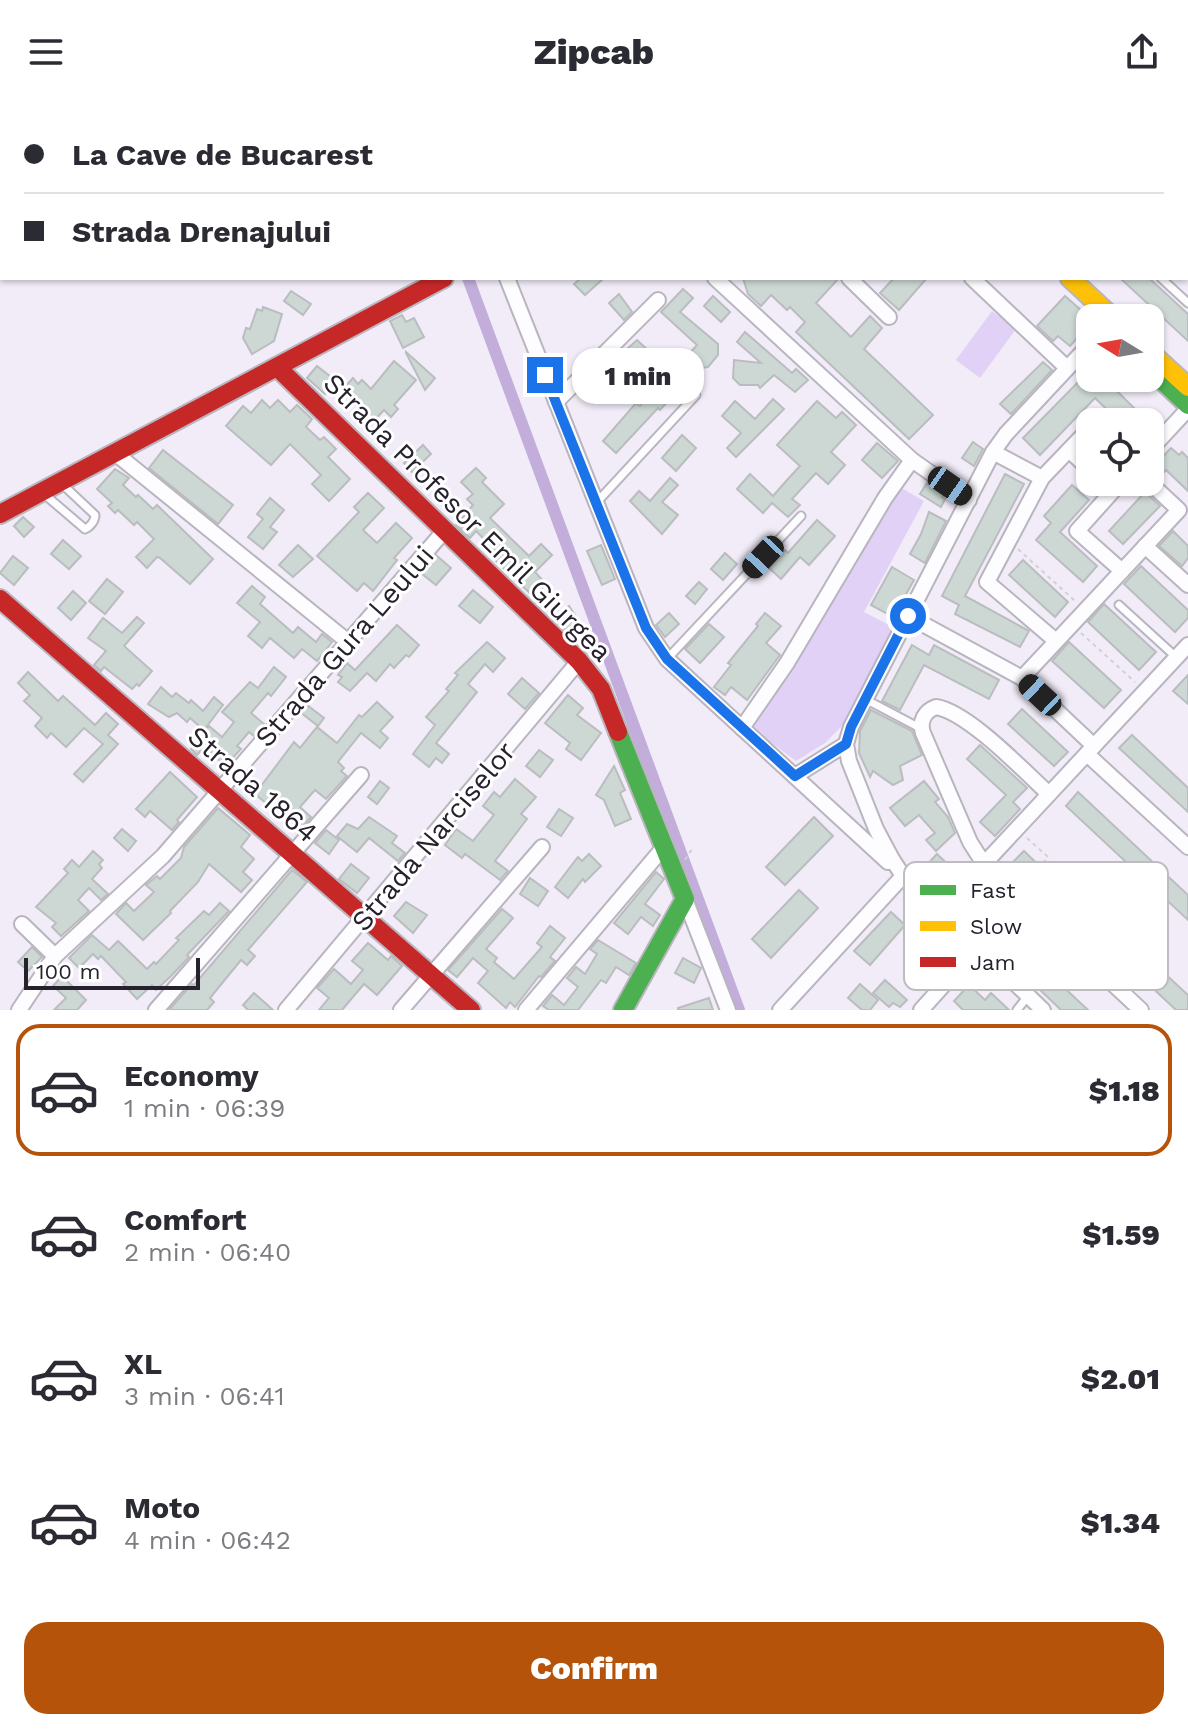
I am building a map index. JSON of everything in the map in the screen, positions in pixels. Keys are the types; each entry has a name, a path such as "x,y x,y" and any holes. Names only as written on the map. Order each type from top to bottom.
{"street":[{"path":"0,514 437,280"},
{"path":"508,280 646,628 667,659 903,876"},
{"path":"717,280 912,460 969,500"},
{"path":"851,280 889,317"},
{"path":"974,280 1067,368"},
{"path":"1072,280 1098,304"},
{"path":"556,402 658,300"},
{"path":"903,876 876,829 849,761 846,744 851,727 993,452 1076,359"},
{"path":"1164,365 1188,387"},
{"name":"Strada Profesor Emil Giurgea","path":"277,367 579,661 608,702 685,899"},
{"path":"1164,383 1188,407 1164,434"},
{"path":"1056,641 987,582 1042,478 1076,443"},
{"path":"1069,450 1076,457"},
{"path":"993,452 1042,478"},
{"path":"115,453 347,641"},
{"path":"742,728 787,663 885,498 912,460"},
{"path":"1104,496 1077,531 1122,571"},
{"path":"1022,678 1179,510 1164,496"},
{"name":"Strada Gura Leului","path":"19,1010 55,956 163,856 445,530"},
{"path":"1145,546 1188,585"},
{"name":"Strada 1864","path":"0,599 471,1010"},
{"path":"908,616 1022,678 1188,847"},
{"path":"986,862 1188,645"},
{"name":"Strada Narciselor","path":"286,1010 579,661"},
{"path":"983,862 970,842 921,728 928,711 936,707 945,709 973,726 1049,794"},
{"path":"795,776 846,744"},
{"path":"156,1010 361,775"},
{"path":"401,1010 542,847"},
{"path":"526,1010 664,847"},
{"path":"780,1010 903,876"},
{"path":"623,1010 685,899"},
{"path":"685,899 728,1010"},
{"path":"22,924 55,956"},
{"path":"921,1010 939,990"},
{"path":"1022,990 1043,1010"},
{"path":"1119,990 1141,1010"}],"lane":[{"path":"1163,280 1188,303"},
{"path":"595,503 696,395"},
{"path":"42,492 85,529 88,528 95,515 61,482"},
{"path":"667,659 801,516"},
{"path":"1119,605 1176,657"},
{"path":"865,699 921,728"},
{"path":"1017,1010 1029,996"}],"path":[{"path":"1009,540 1085,610"},
{"path":"1072,625 1145,691"},
{"path":"1017,829 1048,857 1044,862"},
{"path":"681,866 692,849"}],"shaded area":[{"path":"992,311 1016,329 980,378 956,360"},
{"path":"891,482 924,501 864,612 893,627 847,721 825,743 796,761 748,725 831,603 824,597"}],"building":[{"path":"579,280 602,280 585,295 574,284"},
{"path":"744,280 837,280 816,303 851,337 870,316 882,328 864,349 933,415 909,439 796,332 805,322 790,307 787,310 771,295 761,306 748,294"},
{"path":"892,280 925,280 899,310 880,293"},
{"path":"1122,280 1151,280 1188,314 1188,341 1164,319 1164,304 1148,304"},
{"path":"683,289 693,298 680,312 718,344 718,355 708,367 702,368 688,355 697,345 661,312"},
{"path":"291,291 311,304 303,315 284,301"},
{"path":"619,294 632,312 624,320 609,303"},
{"path":"713,296 730,312 721,322 704,306"},
{"path":"1065,296 1076,306 1076,339 1070,346 1058,336 1053,341 1037,326"},
{"path":"263,307 282,314 274,341 252,354 243,338 257,309 262,311"},
{"path":"402,315 406,322 414,318 424,337 403,348 390,321"},
{"path":"745,332 792,373 796,369 808,380 795,392 774,375 760,388 758,385 740,385 733,378 734,360 761,363 737,342"},
{"path":"637,340 651,353 644,360 642,358 615,388 599,374"},
{"path":"406,353 435,378 425,390"},
{"path":"394,361 416,380 394,405 398,409 391,417 384,410 369,426 354,412 359,407 342,390 353,378 358,384 362,380 371,389"},
{"path":"1043,362 1052,370 1011,414 1000,404"},
{"path":"317,366 336,381 325,394 307,378"},
{"path":"668,377 680,388 616,453 603,441 636,403 640,406"},
{"path":"1076,384 1076,392 1118,392 1134,408 1105,408 1095,398 1085,408 1076,408 1076,418 1040,455 1023,438"},
{"path":"773,399 784,409 736,457 727,448 741,433 722,416 735,401 755,419"},
{"path":"262,400 270,408 278,400 290,412 297,405 312,419 306,427 320,440 324,437 336,449 328,457 350,479 329,501 312,484 321,475 290,444 271,465 226,426 243,406 251,413"},
{"path":"817,401 836,418 842,412 856,425 831,452 845,465 828,484 816,473 792,499 800,505 788,517 772,503 763,513 737,489 750,474 773,496 800,466 777,445"},
{"path":"682,435 696,448 676,471 662,458"},
{"path":"973,442 983,449 974,466 962,458"},
{"path":"877,443 898,461 882,478 862,460"},
{"path":"423,445 431,454 412,472 404,463"},
{"path":"1171,448 1188,458 1188,491 1166,470 1164,472 1164,455"},
{"path":"163,450 233,505 218,524 149,468"},
{"path":"476,468 486,478 482,482 504,504 490,518 529,556 541,544 552,555 535,572 546,584 534,597 495,560 500,555 476,531 470,538 456,525 473,505 467,499 473,494 461,482"},
{"path":"115,469 129,478 123,485 136,497 138,495 153,509 157,505 213,559 190,584 160,558 157,557 147,568 136,557 154,539 137,522 134,525 118,510 115,513 108,506 112,503 97,489"},
{"path":"1005,474 1024,484 965,596 1029,631 1020,647 955,614 959,605 942,596"},
{"path":"670,478 678,485 662,502 678,515 662,534 630,501 639,491 650,501"},
{"path":"927,483 944,495 941,507 920,494"},
{"path":"1072,485 1076,489 1076,496 1084,496 1089,500 1060,532 1097,566 1083,582 1036,540 1051,523 1044,516"},
{"path":"368,493 384,508 363,530 377,543 396,523 412,538 394,558 397,560 373,591 364,583 357,591 317,556 359,512 354,507"},
{"path":"1141,496 1149,496 1160,506 1123,544 1109,531"},
{"path":"270,498 284,510 270,527 277,532 263,549 248,537 263,519 257,514"},
{"path":"929,512 946,521 925,563 910,554"},
{"path":"23,517 34,527 24,537 14,526"},
{"path":"817,520 835,536 809,565 800,557 781,579 769,568 785,550 788,553"},
{"path":"1173,531 1188,546 1188,558 1182,566 1159,546"},
{"path":"63,540 81,556 69,569 51,554"},
{"path":"298,545 313,559 293,577 279,565"},
{"path":"601,545 615,579 602,585 587,551"},
{"path":"725,553 737,564 723,580 711,569"},
{"path":"436,555 451,568 436,585 421,573"},
{"path":"13,556 28,568 14,585 0,573"},
{"path":"1023,560 1068,602 1055,617 1009,575"},
{"path":"1141,566 1188,610 1188,618 1175,632 1124,584"},
{"path":"892,567 914,580 893,617 871,605"},
{"path":"107,579 123,592 105,614 89,601"},
{"path":"699,582 707,589 695,604 686,596"},
{"path":"252,586 265,597 260,604 293,633 298,627 316,642 322,634 332,642 317,661 302,649 294,658 270,638 262,648 248,636 260,622 237,603"},
{"path":"473,590 493,607 480,623 459,606"},
{"path":"73,591 86,603 71,620 58,608"},
{"path":"1104,604 1156,652 1139,670 1088,622"},
{"path":"569,606 579,621 566,631 553,618"},
{"path":"669,613 679,624 665,637 656,625"},
{"path":"765,613 781,626 766,643 780,655 747,700 731,687 725,695 714,687"},
{"path":"137,617 144,623 124,646 152,671 139,686 137,684 132,689 104,667 101,671 94,665 106,651 88,638 103,618 122,633"},
{"path":"709,624 724,637 700,663 685,649"},
{"path":"397,625 419,645 409,657 406,655 394,668 390,664 376,681 367,673 350,691 338,682 342,677 338,675 347,663 355,670"},
{"path":"487,642 505,658 493,672 485,664 468,684 477,692 436,743 449,754 442,763 436,758 429,767 413,754 435,725 426,717 449,691 446,689 458,675 455,673"},
{"path":"1069,642 1121,690 1104,708 1052,661"},
{"path":"912,645 929,655 934,645 999,680 989,699 924,665 900,710 882,701"},
{"path":"274,667 286,677 271,696 268,693 251,713 264,724 254,736 249,732 237,746 241,749 229,762 224,758 221,762 204,747 197,755 191,749 209,726 222,737 234,722 222,712 250,682 258,688"},
{"path":"28,672 58,701 63,696 95,725 106,713 118,724 108,735 118,744 83,782 74,774 103,744 84,728 66,747 51,733 47,738 35,726 42,718 24,701 30,695 18,683"},
{"path":"1188,675 1188,704 1173,691"},
{"path":"522,678 539,693 525,709 508,694"},
{"path":"161,687 172,697 176,693 189,703 191,700 203,711 214,697 223,705 204,730 190,718 187,722 177,713 169,717 148,704"},
{"path":"568,695 583,708 577,715 601,733 581,760 566,749 570,743 545,723"},
{"path":"377,702 393,717 380,731 388,738 380,748 361,733 338,762 347,776 326,799 315,790 300,807 311,817 302,827 270,801 267,804 255,794 294,742 300,748 317,727 337,743 359,715 362,717"},
{"path":"307,705 324,718 318,726 300,712"},
{"path":"1022,709 1068,752 1054,766 1008,724"},
{"path":"871,710 912,731 922,755 900,766 903,780 893,785 873,771 870,777 859,753 860,731"},
{"path":"1132,735 1188,788 1188,812 1119,748"},
{"path":"980,745 1027,788 1013,802 1020,809 995,836 980,822 1006,795 967,759"},
{"path":"539,750 553,760 540,777 526,766"},
{"path":"614,766 625,790 620,793 631,819 615,826 604,800 596,795"},
{"path":"170,772 197,797 172,830 150,811 145,817 136,809"},
{"path":"515,779 536,797 521,814 527,819 495,861 508,871 500,880 465,854 462,858 445,845 456,829 473,841 494,815 483,806 494,792 500,797"},
{"path":"380,781 389,788 377,804 368,797"},
{"path":"924,781 939,799 935,802 948,817 955,833 936,851 926,840 935,833 919,815 905,826 890,808"},
{"path":"1078,792 1153,862 1126,862 1066,806"},
{"path":"218,808 250,835 241,847 254,859 243,872 252,880 241,892 209,864 198,882 143,940 116,914 126,903 134,911 154,892 146,885 157,876 160,879 181,858 184,847"},
{"path":"559,809 573,818 561,836 547,827"},
{"path":"369,817 397,836 392,843 405,853 398,861 369,838 357,852 337,836 347,824 358,829"},
{"path":"814,817 833,836 785,885 766,867"},
{"path":"122,829 136,841 128,851 114,838"},
{"path":"326,830 339,840 329,854 315,843"},
{"path":"93,851 103,860 99,864 102,868 92,879 108,894 101,900 89,888 78,900 89,911 61,936 52,927 56,923 36,907 68,873 64,869 72,860 79,867"},
{"path":"1024,851 1035,862 1013,862"},
{"path":"589,854 601,866 585,882 583,879 568,898 555,887 578,857 582,861"},
{"path":"937,854 945,862 930,862"},
{"path":"351,864 369,878 357,893 339,879"},
{"path":"292,870 307,882 248,950 255,956 247,965 241,960 210,998 214,1002 207,1010 169,1010 194,985"},
{"path":"656,872 664,879 645,904 660,915 653,926 641,917 628,934 614,923"},
{"path":"1168,876 1188,895 1188,920 1168,901"},
{"path":"530,878 548,891 538,906 520,894"},
{"path":"799,890 818,908 771,958 752,939"},
{"path":"406,902 427,915 413,933 394,916"},
{"path":"220,903 229,911 171,976 156,990 152,985 137,999 123,984 126,982 101,956 98,959 93,954 79,968 69,958 92,935 109,950 118,941 147,969 154,962 156,964 179,940 176,938 204,911 209,915"},
{"path":"502,909 513,918 486,949 497,958 494,962 514,979 542,947 537,943 550,926 565,938 550,957 555,961 515,1007 510,1002 506,1008 478,983 488,971 473,958 457,977 448,970"},
{"path":"891,912 904,924 870,965 854,951"},
{"path":"598,940 636,963 629,975 616,967 606,983 601,980 578,1010 549,1010 543,1006 552,995 564,1005 578,987 567,978 576,967 585,974 597,954 590,949"},
{"path":"368,943 388,960 391,956 402,966 377,995 364,984 342,1010 319,1010 329,998 317,988 334,969 351,984 363,970 352,961"},
{"path":"32,947 42,957 28,971 18,962"},
{"path":"683,958 701,968 694,983 675,973"},
{"path":"62,976 86,1000 77,1010 54,1010 66,998 53,986"},
{"path":"1168,976 1188,995 1188,1010 1176,1010 1155,990 1168,990"},
{"path":"885,980 907,1000 900,1007 893,1003 889,1007 873,993"},
{"path":"860,984 878,1000 870,1010 862,1010 848,998"},
{"path":"964,990 974,990 985,1000 991,993 1009,1010 963,1010 954,1001"},
{"path":"1040,990 1067,990 1088,1010 1061,1010"},
{"path":"254,993 273,1010 248,1010 243,1005"},
{"path":"709,998 713,1010 678,1010 678,1008"}],"waterway":[{"path":"469,280 739,1010"}],"traffic: fast":[{"path":"1164,382 1188,405"},
{"path":"618,732 685,899 623,1010"}],"traffic: slow":[{"path":"1072,280 1098,304"},
{"path":"1164,365 1188,387"}],"traffic: jam":[{"path":"0,514 440,280"},
{"path":"277,367 579,661 601,689 618,732"},
{"path":"0,599 471,1010"}],"route":[{"path":"545,375 646,628 656,646 795,776 846,744 851,727 908,616"}]}
